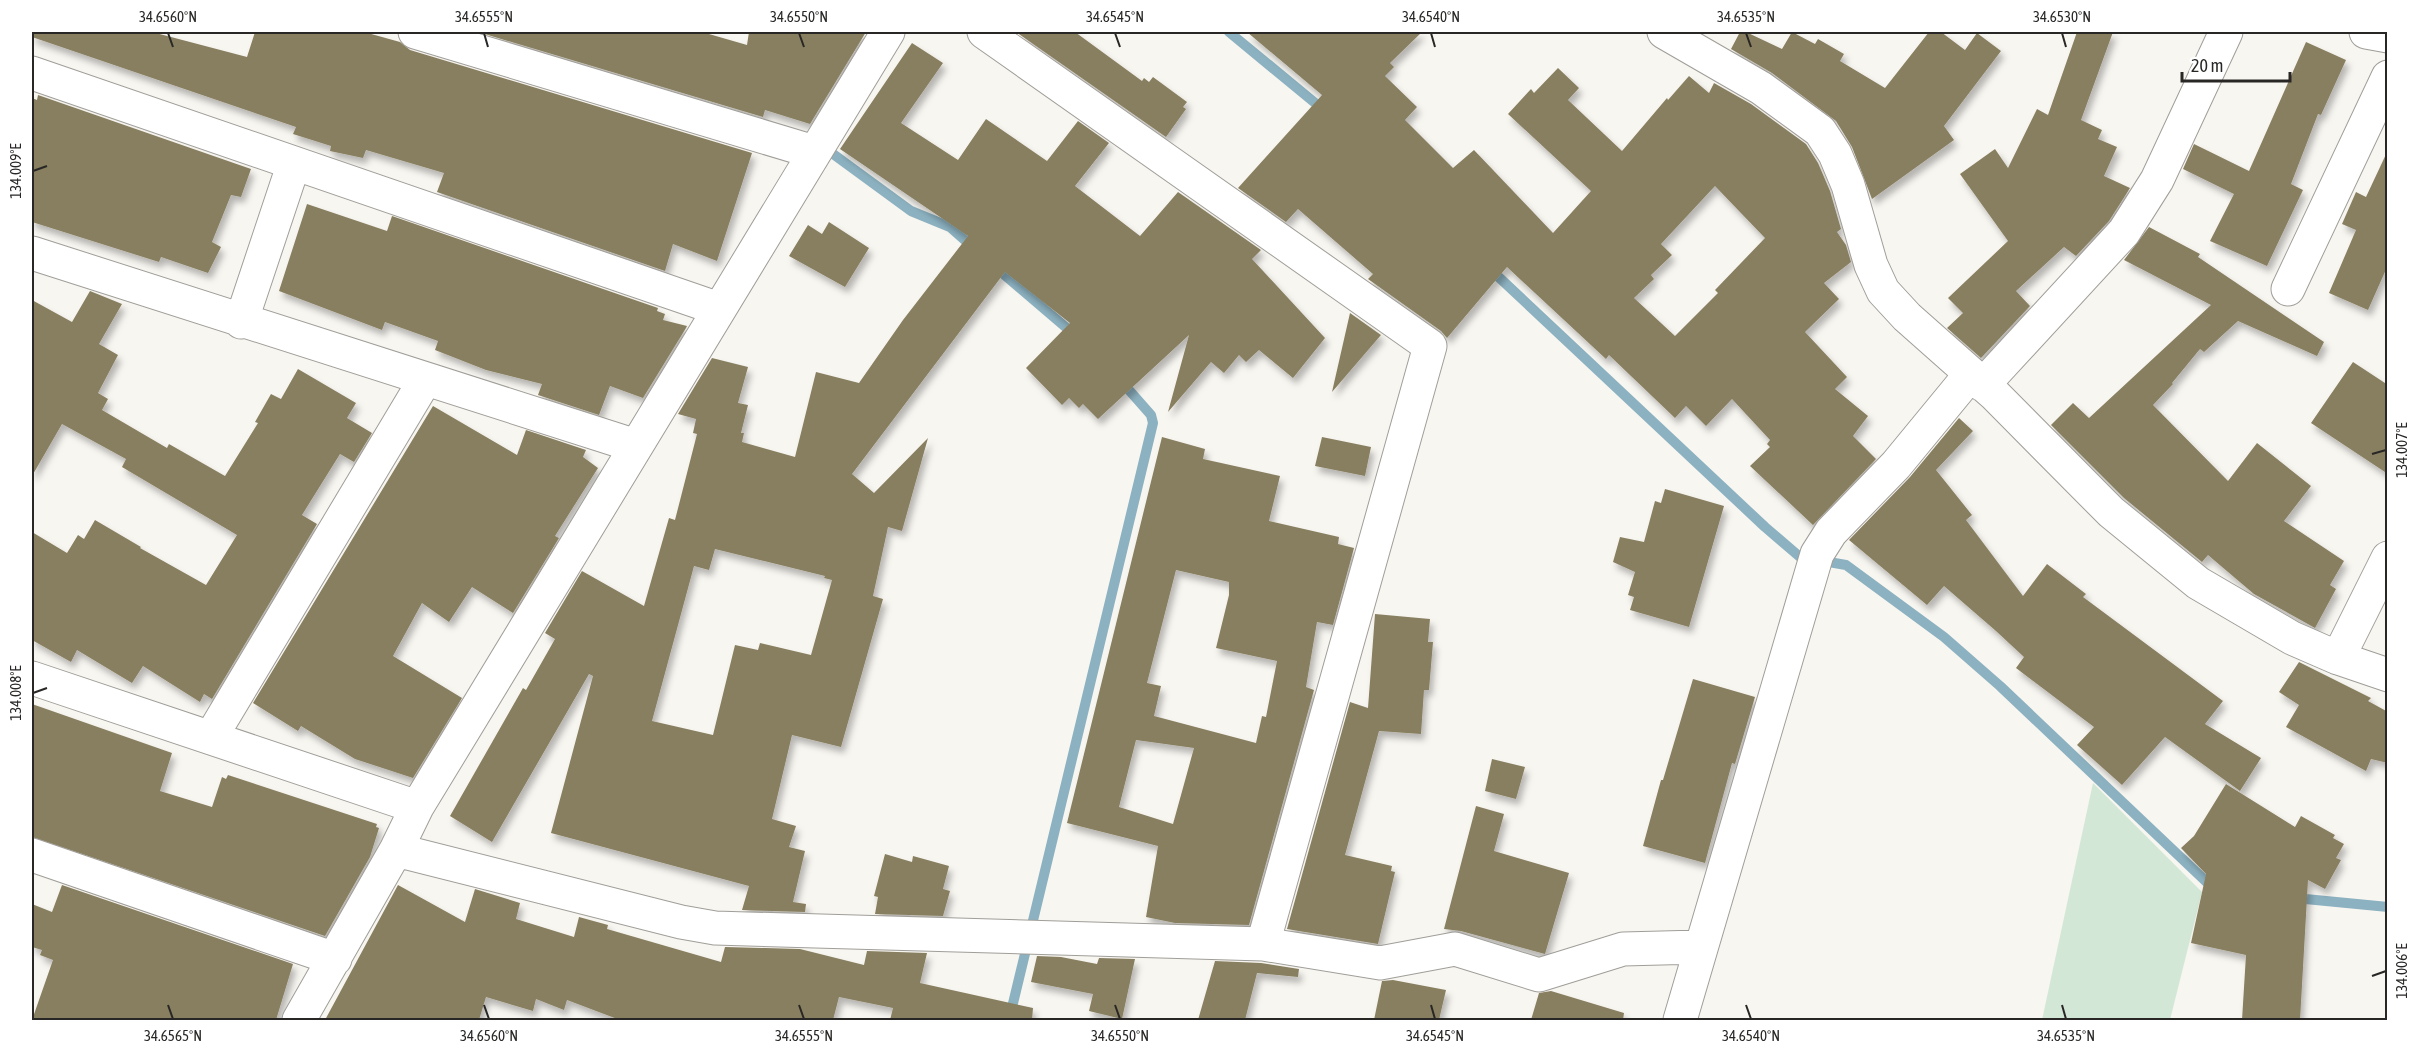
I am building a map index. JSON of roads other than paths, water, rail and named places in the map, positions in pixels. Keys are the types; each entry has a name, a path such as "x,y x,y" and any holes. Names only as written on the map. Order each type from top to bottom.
{"street":[{"path":"415,32 814,152"},
{"path":"299,1020 396,850 417,807 888,32"},
{"path":"984,32 1430,346 1263,944"},
{"path":"1664,32 1761,88 1820,131 1835,154 1848,185 1871,265 1883,291 1906,317 1977,380 2111,512 2198,583 2292,638 2338,658 2388,675"},
{"path":"1680,1020 1815,561 1831,532 2124,232 2157,180 2226,32"},
{"path":"2366,32 2388,36"},
{"path":"32,73 719,309"},
{"path":"2288,289 2388,77"},
{"path":"241,322 294,163"},
{"path":"32,253 241,322 636,446"},
{"path":"212,737 425,380"},
{"path":"2338,658 2388,558"},
{"path":"32,678 417,807"},
{"path":"396,850 681,922 715,928 1263,944 1380,963 1455,949 1539,975 1623,949 1700,947"},
{"path":"32,855 335,959"}],"waterway":[{"path":"1229,32 1326,112"},
{"path":"829,151 911,211 950,227 976,250"},
{"path":"994,266 1076,336"},
{"path":"1489,268 1765,527 1800,557 1846,565 1944,637 2000,686 2214,889"},
{"path":"1009,1020 1153,423 1151,415 1121,381"},
{"path":"2295,898 2388,907"}]}
